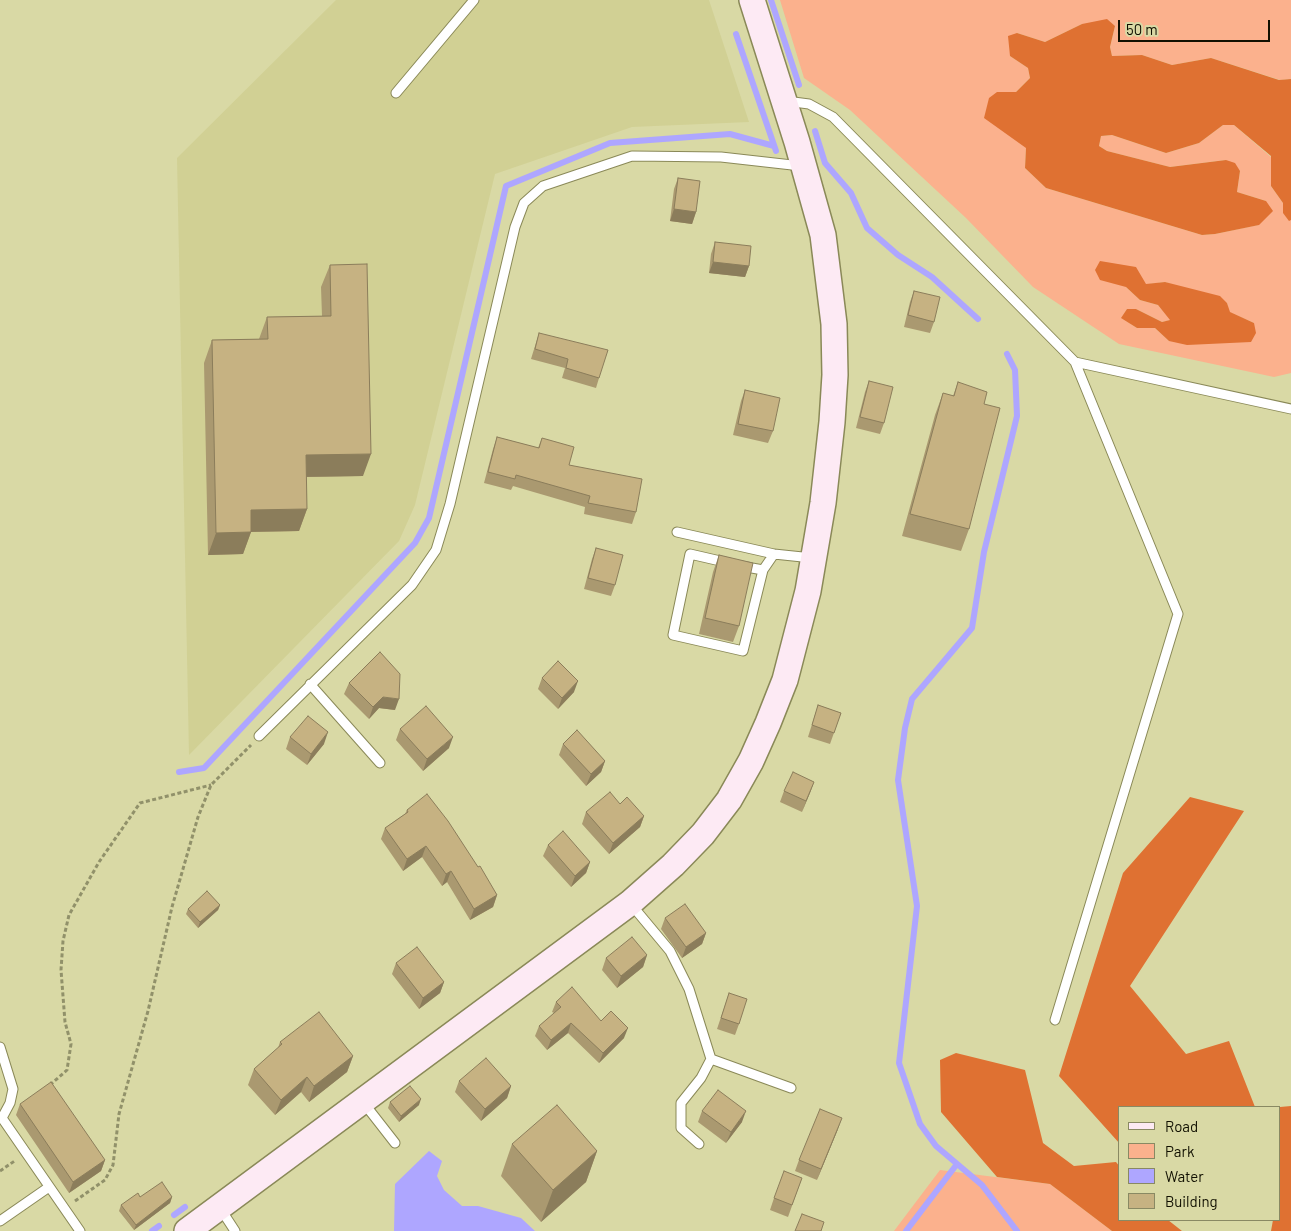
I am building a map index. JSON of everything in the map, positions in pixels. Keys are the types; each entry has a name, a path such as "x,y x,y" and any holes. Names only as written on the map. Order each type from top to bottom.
{"street":[{"path":"187,1231 630,903 673,865 703,834 729,800 751,761 785,680 799,634 814,558 832,422 835,375 834,324 823,235 804,166 752,0"}],"lane":[{"path":"396,93 474,0"},
{"path":"783,100 809,104 833,117 1075,362 1178,614 1056,1020"},
{"path":"259,736 412,584 436,550 450,504 515,227 524,203 543,186 632,156 721,158 804,166"},
{"path":"1075,362 1291,409"},
{"path":"677,532 774,554 814,558"},
{"path":"763,570 690,554 673,635 743,651 763,570 774,554"},
{"path":"310,684 380,763"},
{"path":"630,903 670,951 689,989 710,1059 702,1078 681,1103 681,1128 699,1144"},
{"path":"0,1048 13,1090 10,1103 2,1118 80,1231"},
{"path":"710,1059 791,1088"},
{"path":"363,1101 395,1143"},
{"path":"0,1221 49,1187"},
{"path":"220,1207 234,1231"}],"path":[{"path":"65,1209 105,1180 114,1165 118,1114 148,1011 172,906 198,818 211,785 259,736"},
{"path":"46,1087 66,1070 71,1044 65,1022 61,970 63,941 69,916 99,862 140,803 211,785"}],"shaded area":[{"path":"336,0 709,0 749,122 632,127 495,174 415,505 399,541 189,755 177,158"},
{"path":"1107,19 1115,26 1110,47 1112,56 1142,55 1172,65 1211,58 1279,80 1291,79 1291,220 1289,221 1283,213 1283,203 1271,186 1271,156 1234,125 1223,125 1199,143 1166,153 1112,135 1101,136 1099,146 1107,151 1170,167 1226,160 1235,163 1240,171 1237,192 1266,201 1273,211 1259,225 1202,235 1046,188 1025,168 1026,148 984,118 989,98 997,92 1016,92 1030,78 1028,68 1010,56 1008,36 1017,33 1045,42 1082,24"},
{"path":"1100,261 1136,267 1146,284 1165,282 1220,296 1227,303 1230,312 1254,323 1256,333 1251,342 1187,345 1169,341 1155,328 1137,328 1121,318 1127,309 1136,309 1162,322 1170,320 1158,305 1140,300 1126,287 1100,280 1095,270"},
{"path":"1190,797 1244,811 1130,986 1186,1054 1229,1041 1255,1106 1118,1106 1118,1142 1059,1076 1123,873"},
{"path":"956,1053 1025,1070 1043,1143 1074,1166 1116,1162 1118,1164 1118,1221 1169,1221 1182,1231 1112,1231 1050,1184 997,1177 941,1112 940,1060"},
{"path":"1291,1106 1291,1231 1271,1231 1273,1221 1281,1221 1281,1107"}],"green space":[{"path":"780,0 1291,0 1291,79 1280,80 1211,58 1172,65 1142,55 1112,56 1110,47 1115,26 1082,24 1045,42 1017,33 1010,56 1028,68 1030,78 1016,92 997,92 1026,148 1025,168 1046,188 1202,235 1258,225 1266,201 1237,192 1240,171 1226,160 1170,167 1107,151 1099,146 1101,136 1112,135 1166,153 1199,143 1223,125 1234,125 1271,157 1271,186 1283,203 1289,220 1291,220 1291,373 1274,377 1119,344 1033,287 966,218 850,110 804,78","holes":["1165,282 1227,303 1229,312 1254,323 1169,341 1155,328 1137,328 1122,318 1127,309 1136,309 1162,322 1171,320 1158,305 1140,300 1126,287"]},
{"path":"940,1170 1050,1184 1112,1231 894,1231"}],"water":[{"path":"429,1151 442,1161 437,1176 444,1190 462,1206 478,1206 521,1218 535,1231 394,1231 395,1184"}],"building":[{"path":"678,178 700,181 696,212 674,209"},
{"path":"715,242 751,246 749,266 713,262"},
{"path":"367,264 371,454 306,455 307,509 251,510 251,532 216,533 212,340 268,339 267,317 331,316 330,265"},
{"path":"914,291 940,297 934,322 908,315"},
{"path":"539,333 608,350 599,378 566,368 568,359 535,349"},
{"path":"869,381 893,387 884,423 860,417"},
{"path":"958,382 987,392 984,404 1000,408 969,529 910,514 943,393 954,396"},
{"path":"745,390 780,398 773,431 738,424"},
{"path":"497,437 539,448 542,438 574,447 569,465 642,479 636,512 588,503 590,496 516,475 515,479 488,472"},
{"path":"596,548 623,555 615,585 588,578"},
{"path":"719,555 753,563 739,626 705,618"},
{"path":"380,652 400,674 399,699 383,697 373,707 349,683"},
{"path":"558,661 578,681 562,698 542,678"},
{"path":"818,705 841,713 834,733 812,725"},
{"path":"426,706 453,737 427,759 400,729"},
{"path":"308,716 328,732 311,754 290,737"},
{"path":"577,730 605,761 591,774 563,744"},
{"path":"793,772 814,782 806,801 784,791"},
{"path":"610,792 620,804 627,797 644,816 613,843 586,812"},
{"path":"427,794 448,821 478,867 480,866 497,895 474,909 451,871 446,874 426,846 407,859 385,828 408,812 407,810"},
{"path":"563,831 590,862 575,876 548,845"},
{"path":"207,891 220,905 200,922 188,909"},
{"path":"685,904 706,933 686,947 665,918"},
{"path":"632,937 647,955 621,976 606,958"},
{"path":"417,947 444,982 423,998 396,963"},
{"path":"572,987 601,1021 611,1011 628,1028 603,1053 571,1023 551,1040 539,1026 561,1007 556,1002"},
{"path":"729,993 747,999 739,1024 721,1018"},
{"path":"319,1012 353,1056 314,1086 307,1077 281,1100 254,1069 282,1044 280,1042"},
{"path":"486,1058 511,1086 485,1109 459,1081"},
{"path":"51,1082 105,1160 73,1182 20,1104"},
{"path":"410,1086 421,1099 401,1116 390,1102"},
{"path":"718,1090 746,1111 731,1132 702,1111"},
{"path":"557,1105 597,1151 553,1190 512,1144"},
{"path":"820,1109 842,1118 821,1169 799,1160"},
{"path":"784,1171 802,1178 792,1205 774,1198"},
{"path":"162,1182 172,1197 136,1225 121,1205 138,1193 140,1197"},
{"path":"802,1214 824,1222 821,1231 795,1231"}],"waterway":[{"path":"771,0 799,85"},
{"path":"736,34 776,151"},
{"path":"815,131 825,163 851,193 867,228 898,255 932,277 978,319"},
{"path":"179,772 204,768 415,543 429,518 506,186 610,143 730,134 774,146"},
{"path":"1007,354 1015,370 1017,416 984,552 972,628 912,699 905,728 898,780 917,906 899,1063 920,1124 936,1146 982,1185 1017,1231"},
{"path":"906,1231 957,1164"},
{"path":"174,1215 185,1207"},
{"path":"152,1231 159,1226"}]}
